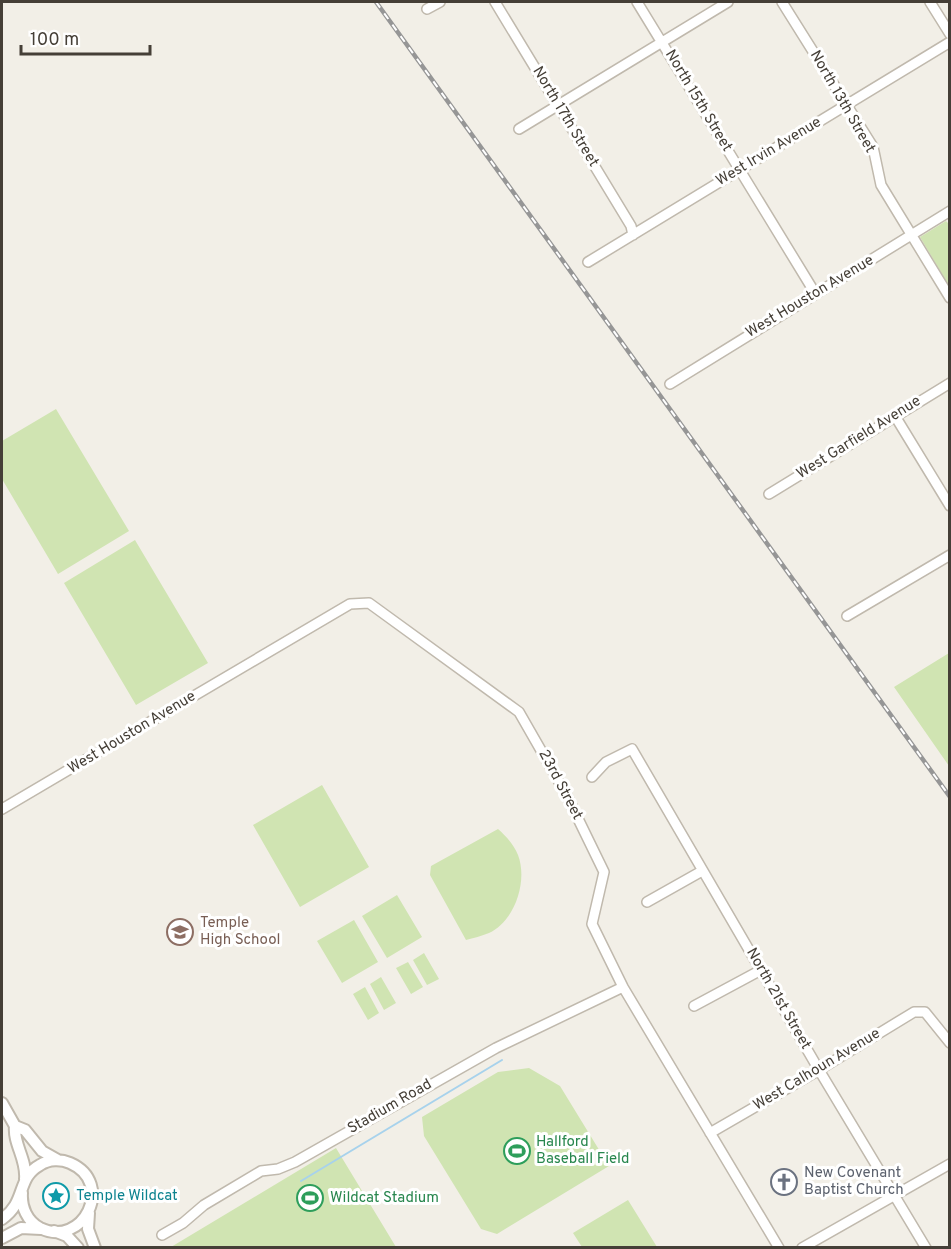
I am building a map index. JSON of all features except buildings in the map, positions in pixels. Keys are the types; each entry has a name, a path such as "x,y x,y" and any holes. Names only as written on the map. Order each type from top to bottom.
{"street":[{"path":"427,9 440,2"},
{"name":"North 17th Street","path":"495,2 631,226 633,235"},
{"name":"North 15th Street","path":"637,2 815,293"},
{"path":"519,129 728,2"},
{"name":"North 13th Street","path":"782,2 873,147 881,185 950,298"},
{"path":"930,2 950,34"},
{"name":"West Irvin Avenue","path":"588,262 950,42"},
{"name":"West Houston Avenue","path":"670,384 950,211"},
{"name":"West Garfield Avenue","path":"769,494 950,383"},
{"path":"895,416 950,506"},
{"path":"847,616 950,555"},
{"name":"23rd Street","path":"261,656 350,604 369,603 519,712 566,794 604,872 592,924 624,987 779,1248"},
{"name":"West Houston Avenue","path":"2,809 261,656"},
{"name":"North 21st Street","path":"592,777 606,762 632,749 819,1070 926,1248"},
{"path":"647,902 702,871"},
{"path":"694,1006 761,970"},
{"name":"Stadium Road","path":"162,1235 183,1223 204,1204 261,1171 295,1162 496,1047 624,987"},
{"name":"West Calhoun Avenue","path":"710,1133 914,1012 925,1012 950,1043"},
{"path":"2,1103 15,1126 14,1136 25,1164 22,1193 16,1207 2,1219"},
{"path":"15,1126 25,1130 42,1151 76,1166 86,1174 93,1197 88,1229 94,1248"},
{"path":"25,1179 41,1164 58,1160"},
{"path":"802,1248 950,1164"},
{"path":"22,1193 25,1212 31,1221 67,1236 78,1248"},
{"path":"2,1238 21,1228 62,1231 74,1227 83,1220 90,1209"}],"green space":[{"path":"946,221 949,224 949,286 920,237"},
{"path":"56,409 129,531 58,574 2,479 2,441"},
{"path":"135,540 208,663 136,705 64,583"},
{"path":"949,653 949,766 894,687"},
{"path":"322,785 369,867 300,907 253,825"},
{"path":"498,829 510,841 521,865 517,899 506,919 498,927 486,934 466,940 430,875 431,866"},
{"path":"397,895 422,937 387,958 362,916"},
{"path":"354,920 378,962 342,983 317,941"},
{"path":"424,953 439,979 427,985 413,960"},
{"path":"408,962 423,987 411,994 396,968"},
{"path":"381,977 396,1003 384,1010 370,984"},
{"path":"365,987 379,1013 368,1020 353,994"},
{"name":"Hallford Baseball Field","path":"529,1068 560,1086 609,1166 497,1234 481,1229 424,1136 422,1117 498,1072"},
{"name":"Wildcat Stadium","path":"336,1148 396,1247 171,1247"},
{"path":"628,1200 657,1247 582,1247 573,1233"}],"waterway":[{"path":"301,1181 502,1060"}],"railway":[{"path":"376,2 950,797"}],"place":[{"name":"Temple High School","path":"180,932"},
{"name":"Hallford Baseball Field","path":"517,1151"},
{"name":"New Covenant Baptist Church","path":"784,1182"},
{"name":"Temple Wildcat","path":"56,1196"},
{"name":"Wildcat Stadium","path":"310,1198"}]}
